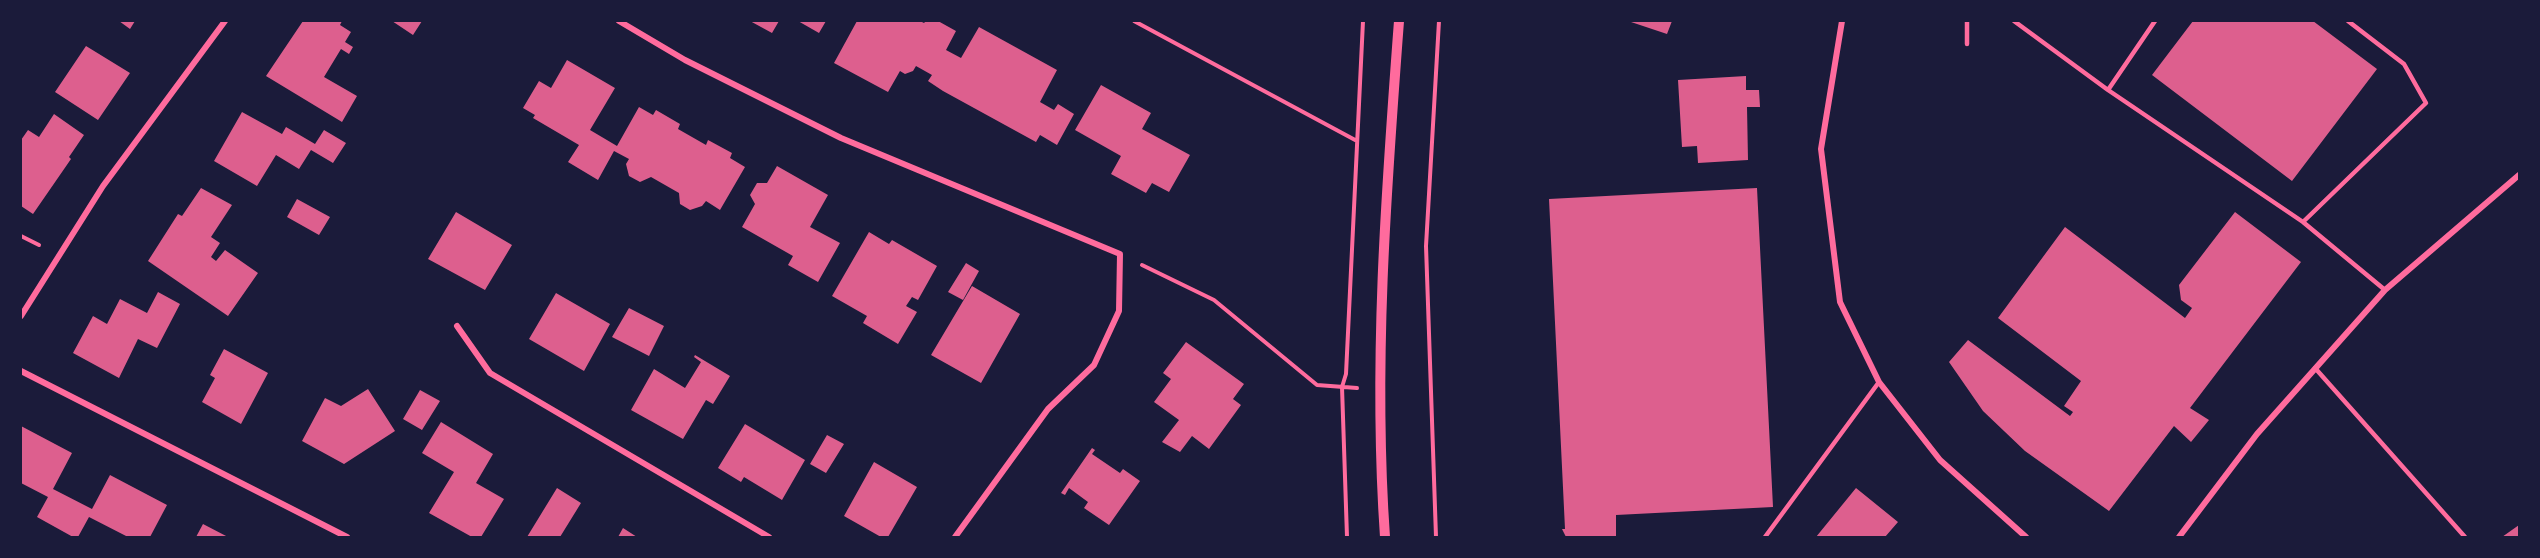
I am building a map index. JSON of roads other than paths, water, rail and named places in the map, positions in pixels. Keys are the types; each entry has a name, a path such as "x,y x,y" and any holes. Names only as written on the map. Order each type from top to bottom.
{"street":[{"path":"21,316 103,186 225,21"},
{"path":"619,21 685,60 841,138 1120,254 1119,311 1094,365 1048,409 955,537"},
{"path":"1385,537 1380,389 1388,159 1399,21"},
{"path":"1842,21 1821,149 1840,302 1879,382 1940,460 2026,537"},
{"path":"2179,537 2257,434 2385,290 2519,174"},
{"path":"457,326 490,373 769,537"},
{"path":"21,371 347,537"}],"lane":[{"path":"1967,21 1967,44"},
{"path":"2014,21 2108,90 2303,222 2385,290"},
{"path":"2108,90 2155,21"},
{"path":"2303,222 2426,103 2403,64 2348,21"},
{"path":"2315,368 2465,537"},
{"path":"1765,537 1879,382"}]}
